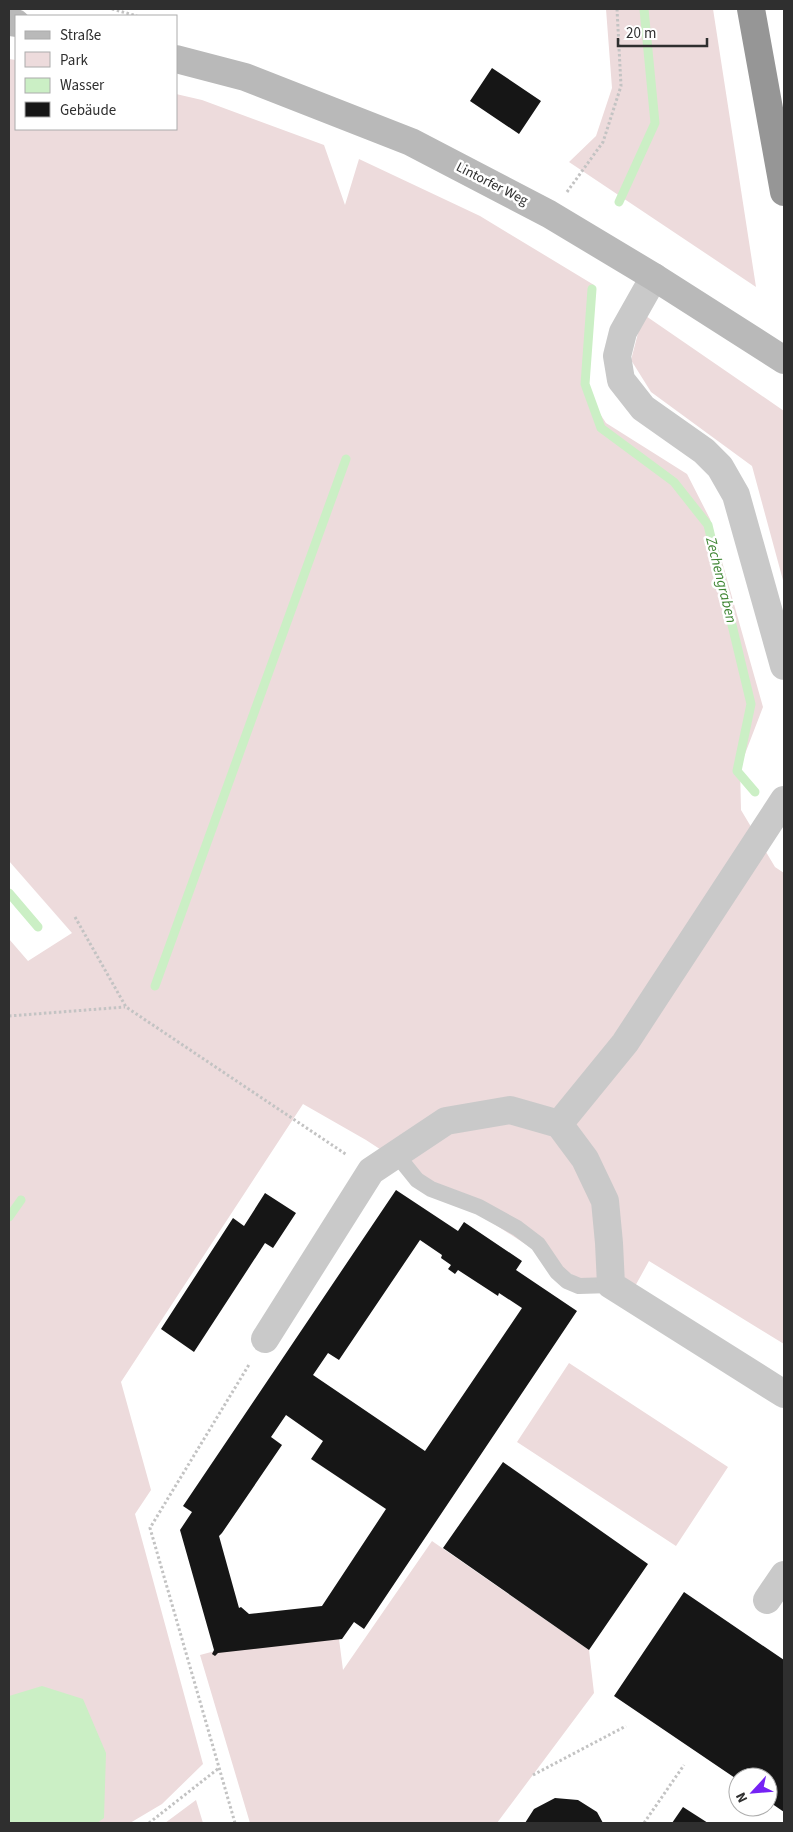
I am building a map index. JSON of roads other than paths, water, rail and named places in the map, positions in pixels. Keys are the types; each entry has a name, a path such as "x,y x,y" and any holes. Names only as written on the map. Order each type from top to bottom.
{"highway":[{"path":"751,9 784,192"}],"main road":[{"name":"Lintorfer Weg","path":"178,60 245,77 411,142 549,214 654,277 784,360"}],"street":[{"path":"654,277 623,332 618,356 621,380 643,408 704,451 720,467 736,495 784,666"},
{"path":"560,1124 625,1043 784,800"},
{"path":"265,1339 371,1171 446,1120 510,1110 560,1124 585,1159 605,1201 611,1285 784,1394"},
{"path":"767,1600 784,1575"}],"lane":[{"path":"396,1154 418,1180 431,1189 479,1207 517,1228 538,1244 557,1272 567,1281 579,1286 611,1285"}],"water":[{"path":"42,1686 83,1699 106,1753 104,1818 97,1823 9,1823 9,1696"}],"waterway":[{"name":"Zechengraben","path":"619,202 655,123 644,9"},
{"name":"Zechengraben","path":"592,289 585,384 601,428 674,482 708,525 751,704 737,771 755,792"},
{"path":"155,986 346,459"},
{"path":"9,893 38,927"},
{"path":"9,1217 21,1200"}]}
